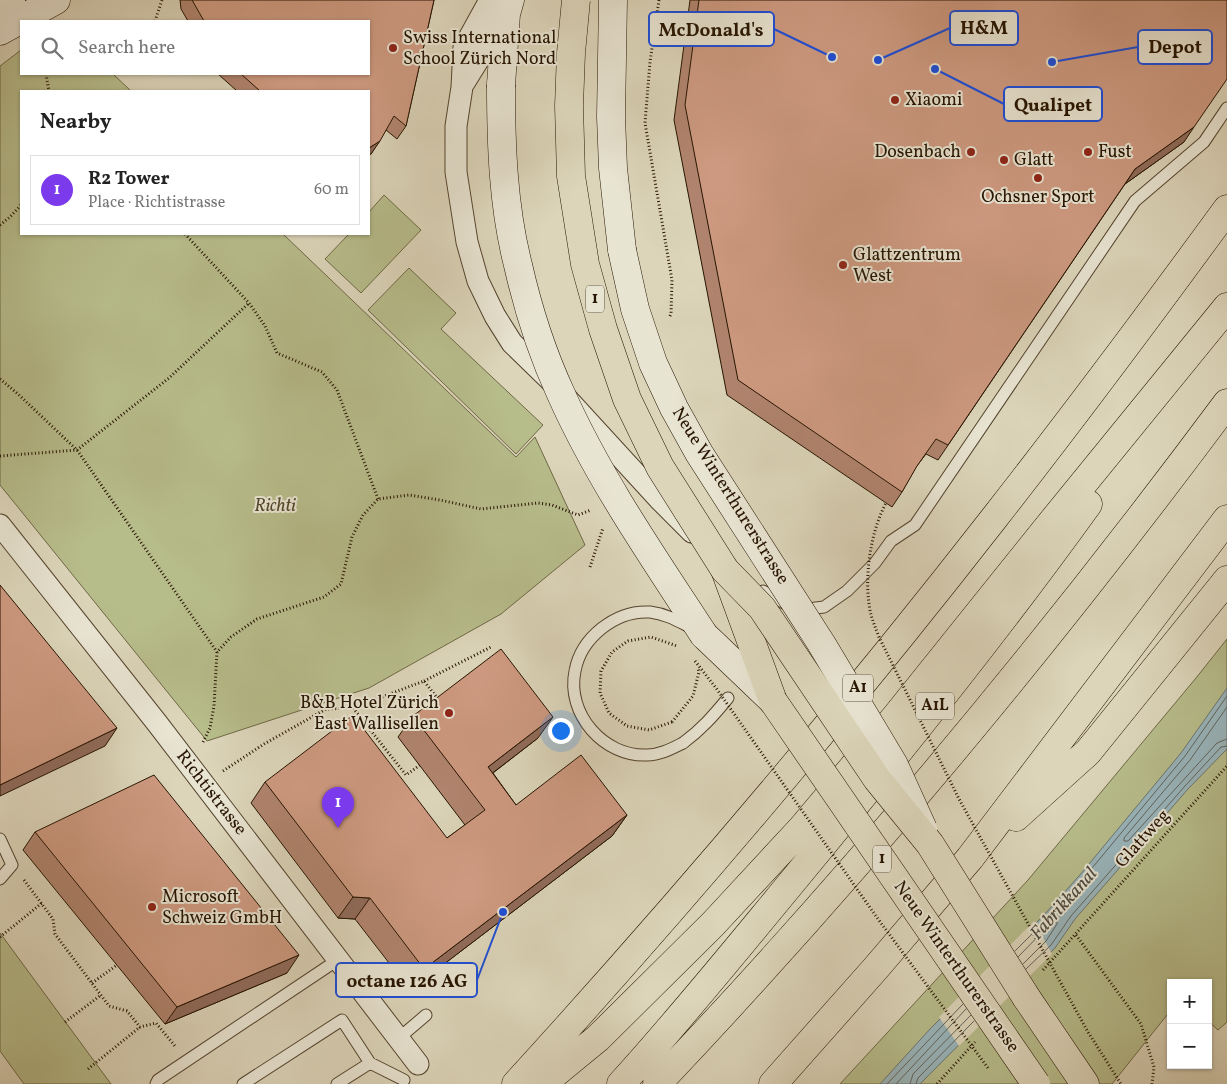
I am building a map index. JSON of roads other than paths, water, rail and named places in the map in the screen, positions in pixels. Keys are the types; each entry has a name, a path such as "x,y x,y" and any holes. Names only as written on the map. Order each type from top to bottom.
{"main road":[{"path":"0,8 11,0"},
{"path":"21,20 56,0"},
{"name":"Neue Winterthurerstrasse","path":"576,0 571,53 571,176 585,264 603,330 627,399 660,467 725,570 762,608 876,779 930,844"},
{"name":"Neue Winterthurerstrasse","path":"613,0 611,118 613,168 622,250 635,309 653,363 699,453 821,643 894,766 930,844 1026,997 1085,1084"},
{"name":"Neue Winterthurerstrasse","path":"502,5 501,84 503,162 508,212 517,264 543,349 560,394 693,648 773,701"},
{"path":"0,32 20,21"},
{"name":"A1","path":"516,1084 713,862 902,634 1041,458 1227,209"},
{"path":"542,1084 598,1038 713,924 802,828 897,715 1227,308"},
{"name":"A1L","path":"621,1084 709,982 855,806 941,698 1062,540 1227,308"},
{"name":"A1L","path":"657,1084 790,940 947,760 1086,589 1227,403"},
{"path":"773,1084 970,858 1227,519"},
{"name":"Neue Winterthurerstrasse","path":"725,570 773,701 1036,1084"},
{"path":"970,858 1088,752 1227,580"}],"street":[{"path":"502,5 462,87 456,126 456,163 463,220 478,282 495,316 512,343 550,380 659,499 707,546 763,591"},
{"name":"Richtistrasse","path":"0,525 190,765 418,1064"}],"lane":[{"path":"763,591 793,608 824,607 847,591 875,563 891,542 915,525 1135,201 1204,142 1227,108"},
{"path":"693,648 668,616 648,612 624,616 607,624 592,636 582,651 575,671 574,689 578,708 586,724 610,746 626,752 646,755 666,752 698,732 728,698"},
{"path":"0,839 12,865 0,878"},
{"path":"156,1084 158,1080 187,1060 339,960"},
{"path":"399,1038 426,1015"},
{"path":"243,1084 342,1020 370,1063 402,1082 418,1064"},
{"path":"337,1084 370,1063"}],"water":[{"name":"Fabrikkanal","path":"1227,688 1227,749 1188,789 1075,919 1055,948 920,1084 880,1084 930,1029 1044,915 1079,876 1181,753"}],"place":[{"name":"Swiss International School Zürich Nord","path":"393,48"},
{"name":"McDonald's","path":"832,57"},
{"name":"H&M","path":"878,60"},
{"name":"Depot","path":"1052,62"},
{"name":"Qualipet","path":"935,69"},
{"name":"Xiaomi","path":"895,100"},
{"name":"Dosenbach","path":"971,152"},
{"name":"Fust","path":"1088,152"},
{"name":"Glatt","path":"1004,160"},
{"name":"Ochsner Sport","path":"1038,178"},
{"name":"Glattzentrum West","path":"843,265"},
{"name":"B&B Hotel Zürich East Wallisellen","path":"449,713"},
{"name":"R2 Tower","path":"338,828"},
{"name":"Microsoft Schweiz GmbH","path":"152,907"},
{"name":"octane 126 AG","path":"503,912"}],"park label":[{"name":"Richti","path":"275,506"}]}
